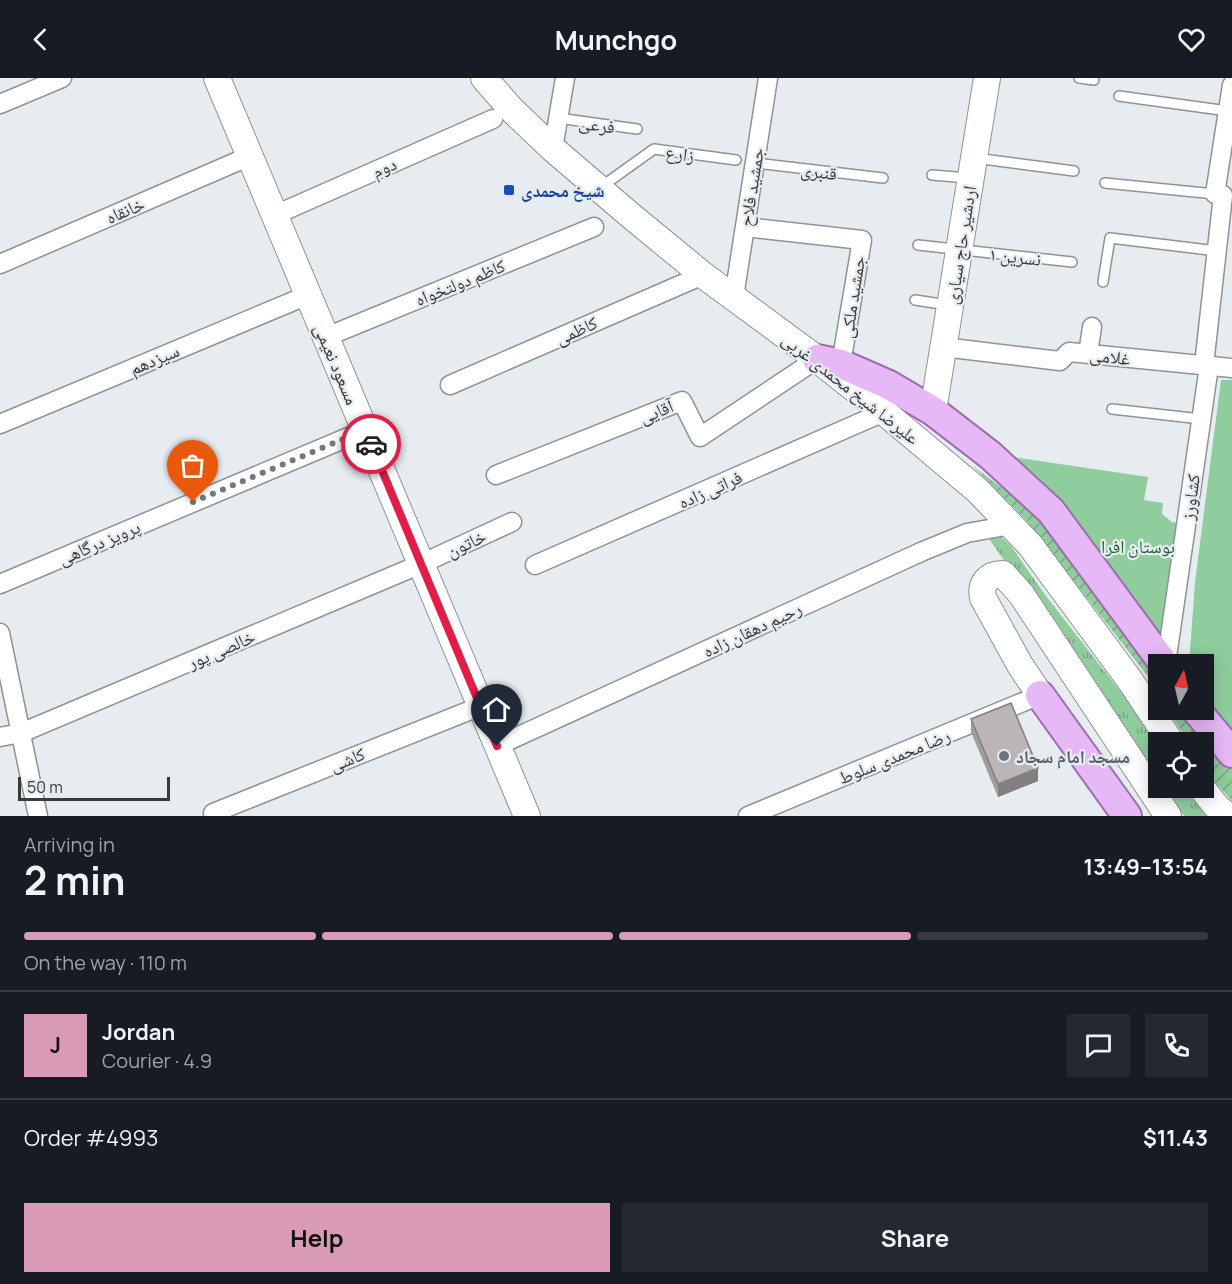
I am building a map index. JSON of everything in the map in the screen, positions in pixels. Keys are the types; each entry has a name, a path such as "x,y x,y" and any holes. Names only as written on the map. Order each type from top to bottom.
{"main road":[{"path":"829,362 888,385 933,411 990,455 1051,511 1158,654"},
{"path":"1040,695 1126,816"},
{"path":"1204,720 1232,753"}],"street":[{"path":"0,104 62,78"},
{"name":"مسعود نعیمی","path":"218,78 527,816"},
{"name":"علیرضا شیخ محمدی غربی","path":"483,78 512,110 553,149 703,275 829,362 884,412 977,490 1030,545 1165,732"},
{"path":"553,149 565,78"},
{"name":"جمشید فلاح","path":"734,297 768,78"},
{"name":"اردشیر حاج سیاری","path":"933,411 987,78"},
{"path":"1215,195 1230,111 1232,85"},
{"name":"دوم","path":"275,215 493,119"},
{"name":"خانقاه","path":"0,264 250,156"},
{"name":"کشاورز","path":"1166,654 1207,366 1222,195 1215,195"},
{"name":"کاظم دولتخواه","path":"326,337 594,227"},
{"name":"جمشید ملکی","path":"745,227 862,240 829,362"},
{"name":"کاظمی","path":"450,385 703,275"},
{"name":"سیزدهم","path":"0,424 308,295"},
{"path":"1088,354 1092,327"},
{"name":"غلامی","path":"943,347 1060,361 1069,352 1232,368"},
{"name":"آقایی","path":"496,475 682,401 700,437 829,362"},
{"name":"فراتی زاده","path":"535,566 884,412"},
{"name":"پرویز درگاهی","path":"0,584 365,430"},
{"name":"خاتون","path":"421,564 512,522"},
{"name":"رحیم دهقان زاده","path":"497,746 921,552 967,533 1011,525"},
{"name":"خالصی پور","path":"0,737 21,733 421,564"},
{"path":"1040,695 983,598 984,584 988,577 994,574 1003,574 1021,594 1168,816"},
{"path":"0,633 38,816"},
{"name":"رضا محمدی سلوط","path":"748,816 1040,695"},
{"name":"کاشی","path":"213,813 481,706"},
{"path":"1210,798 1227,816"}],"lane":[{"path":"1079,78 1094,80"},
{"path":"1119,96 1230,111"},
{"name":"فرعی","path":"558,118 637,129"},
{"name":"زارع","path":"599,188 654,149 736,160"},
{"name":"قنبری","path":"755,163 883,178"},
{"path":"932,174 972,168 1074,171"},
{"path":"1105,183 1215,195"},
{"path":"1103,282 1110,238 1217,251"},
{"name":"نسرین ۱","path":"918,245 1072,262"},
{"path":"915,300 950,306"},
{"path":"1112,409 1201,419"}],"green space":[{"path":"1221,380 1232,380 1232,742 1214,718 1214,654 1190,654 1195,582"},
{"name":"بوستان افرا","path":"1013,457 1148,477 1144,500 1163,503 1162,514 1172,522 1182,524 1160,649"},
{"path":"973,466 1010,494 1043,524 1061,545 1148,662 1148,678 1146,674 1027,521"},
{"path":"998,534 1011,546 1046,596 1135,710 1148,733 1148,764 1122,724 1056,637 990,540 993,535"},
{"path":"1174,720 1194,720 1203,732 1182,732"},
{"path":"1214,747 1232,770 1232,801 1214,781"},
{"path":"1171,798 1192,798 1207,816 1184,816"}],"building":[{"name":"مسجد امام سجاد","path":"1011,703 1038,768 998,784 971,719"}],"way so far":[{"path":"193,502 365,430 371,444"}],"place":[{"name":"شیخ محمدی","path":"509,190"},
{"name":"مسجد امام سجاد","path":"1004,756"}],"route":[{"path":"371,444 497,746"}]}
